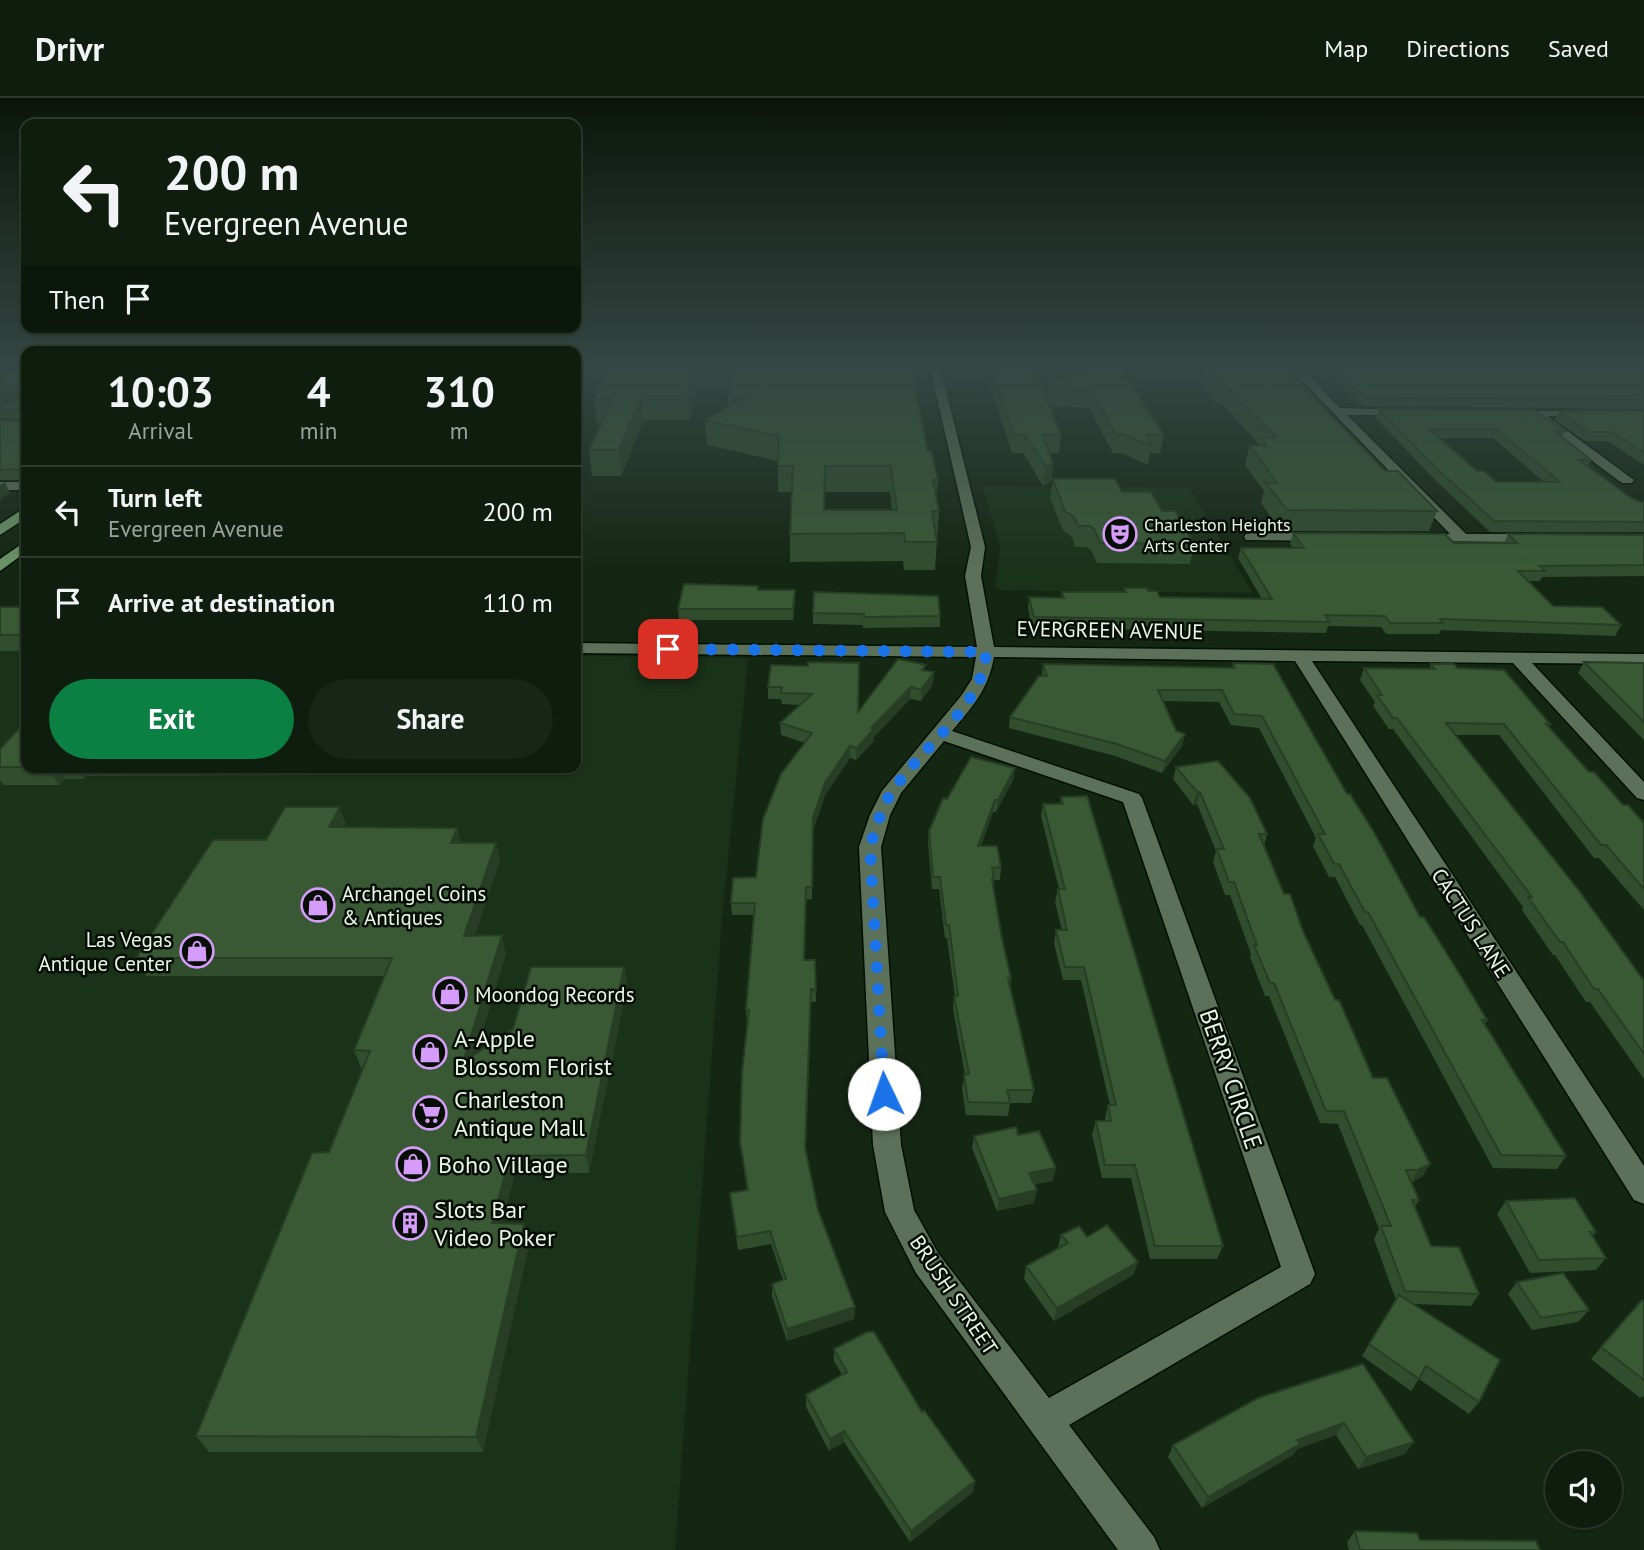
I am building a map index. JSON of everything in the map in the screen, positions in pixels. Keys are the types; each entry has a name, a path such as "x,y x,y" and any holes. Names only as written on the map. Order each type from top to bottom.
{"main road":[{"path":"0,531 21,515"},
{"path":"0,566 21,549"}],"street":[{"name":"BRUSH STREET","path":"951,435 978,547 974,583 986,652 981,679 969,699 892,791 870,847 887,1145 900,1212 927,1263 1141,1550"},
{"path":"1361,435 1462,538"},
{"path":"1565,435 1628,480"},
{"path":"0,486 21,486"},
{"path":"1251,537 1330,537"},
{"path":"1409,538 1546,538"},
{"name":"EVERGREEN AVENUE","path":"581,648 1644,659"},
{"name":"CACTUS LANE","path":"1299,654 1644,1191"},
{"path":"1517,657 1644,794"},
{"name":"BERRY CIRCLE","path":"940,733 1132,798 1299,1274 1043,1422"}],"shaded area":[{"path":"983,486 1189,488 1253,593 999,590 995,586 1000,547"},
{"path":"21,615 21,773 581,773 581,656 748,658 722,918 675,1550 0,1550 0,617"}],"building":[{"path":"0,435 21,435 21,469 0,470"},
{"path":"596,435 625,435 619,450 589,450"},
{"path":"773,435 924,435 938,480 933,480 939,511 932,511 937,542 905,542 904,533 790,534 793,466 778,466 779,436","holes":["825,466 891,466 897,510 824,510"]},
{"path":"1014,435 1061,435 1043,435 1053,464 1046,467 1025,435"},
{"path":"1116,435 1164,435 1146,435 1151,446 1125,435"},
{"path":"1274,435 1350,435 1385,471 1398,471 1437,511 1287,510 1266,483 1277,483 1250,445 1267,446 1261,439 1276,437"},
{"path":"1404,435 1436,435 1477,471 1484,471 1496,482 1560,482 1503,435 1560,435 1591,460 1579,460 1631,498 1644,502 1644,522 1494,521"},
{"path":"1616,435 1644,435 1644,453"},
{"path":"1053,479 1115,479 1122,492 1151,492 1162,511 1175,511 1194,544 1100,543 1094,529 1090,526 1078,526 1074,517 1065,511"},
{"path":"1293,533 1445,534 1454,543 1517,543 1508,534 1644,535 1644,565 1540,566 1545,571 1518,571 1553,606 1602,607 1621,625 1440,619 1443,623 1390,623 1385,616 1325,615 1329,622 1034,617 1029,597 1064,598 1062,592 1126,592 1124,588 1147,588 1148,591 1157,591 1160,597 1272,599 1241,548 1304,548"},
{"path":"684,584 795,590 793,609 678,609"},
{"path":"814,592 938,596 940,616 864,617 864,614 813,613"},
{"path":"0,607 21,607 21,635 0,635"},
{"path":"898,659 926,665 922,670 934,672 921,690 911,687 871,728 874,729 857,748 850,746 825,783 813,817 812,887 806,887 804,960 815,960 816,990 811,989 805,1147 818,1210 855,1307 787,1329 772,1284 786,1279 770,1231 737,1237 730,1193 748,1190 740,1142 742,1072 749,1010 746,1010 755,903 731,903 733,878 756,877 763,819 781,774 812,733 780,723 812,694 781,693 782,687 768,687 771,665 808,666 808,662 859,663 858,712"},
{"path":"1584,662 1644,663 1644,722"},
{"path":"1233,663 1273,664 1347,794 1350,794 1375,834 1420,917 1424,917 1462,978 1487,1020 1482,1020 1566,1156 1501,1155 1368,912 1365,912 1339,864 1334,864 1318,834 1325,834 1262,716 1234,714 1222,690 1158,690 1176,731 1185,734 1165,761 1117,744 1010,717 1039,676 1047,676 1043,664 1235,668"},
{"path":"1431,664 1504,670 1550,724 1546,724 1589,772 1594,772 1623,805 1628,805 1644,823 1644,889 1606,845 1601,845 1504,724 1446,723 1580,892 1644,981 1644,1054 1528,897 1532,897 1397,718 1393,718 1377,695 1382,695 1364,668 1435,669"},
{"path":"21,726 21,767 0,767 0,749"},
{"path":"971,757 1015,768 998,800 995,800 978,846 997,846 1001,867 992,868 992,879 1011,978 1008,978 1034,1090 1007,1090 1010,1103 968,1102 964,1075 969,1074 954,996 958,996 949,925 946,925 940,877 933,877 929,831 943,798 947,799"},
{"path":"1218,761 1250,798 1267,834 1259,834 1284,894 1290,894 1303,931 1335,1000 1339,1000 1373,1078 1387,1078 1430,1164 1418,1170 1406,1170 1419,1200 1412,1200 1431,1246 1459,1247 1479,1294 1405,1291 1381,1226 1391,1226 1344,1111 1326,1111 1274,983 1270,983 1254,945 1257,945 1234,882 1229,882 1217,849 1224,849 1200,792 1197,792 1176,767"},
{"path":"1087,796 1223,1246 1155,1246 1135,1165 1105,1165 1096,1121 1111,1121 1108,1105 1116,1105 1084,967 1065,967 1056,930 1067,930 1058,889 1065,889 1043,804 1063,804 1061,797"},
{"path":"285,807 340,807 329,827 457,828 451,843 496,843 464,936 502,935 463,1062 513,1029 531,967 624,967 586,1155 510,1156 492,1223 524,1224 476,1437 196,1436 312,1153 329,1152 370,1051 354,1050 392,958 136,958 213,840 266,840"},
{"path":"1016,1127 1018,1135 1039,1131 1056,1168 1029,1173 1037,1190 999,1199 974,1136"},
{"path":"1575,1198 1596,1232 1590,1232 1606,1258 1539,1260 1506,1201"},
{"path":"1107,1225 1138,1262 1057,1308 1026,1266 1068,1243 1061,1235 1079,1226 1087,1237"},
{"path":"1563,1273 1589,1310 1541,1318 1517,1282"},
{"path":"1399,1295 1500,1360 1479,1402 1426,1366 1419,1379 1369,1344"},
{"path":"1642,1300 1644,1301 1644,1380 1601,1347"},
{"path":"867,1332 874,1332 922,1412 924,1410 975,1481 911,1531 844,1431 830,1439 806,1395 847,1372 834,1349"},
{"path":"1363,1364 1414,1442 1366,1457 1344,1423 1297,1440 1300,1444 1208,1497 1173,1445 1258,1398"},
{"path":"1355,1531 1417,1533 1420,1540 1536,1541 1540,1550 1360,1550"}],"place":[{"name":"Charleston Heights Arts Center","path":"1120,534"},
{"name":"Archangel Coins & Antiques","path":"318,905"},
{"name":"Las Vegas Antique Center","path":"197,951"},
{"name":"Moondog Records","path":"450,994"},
{"name":"A-Apple Blossom Florist","path":"430,1052"},
{"name":"Charleston Antique Mall","path":"430,1113"},
{"name":"Boho Village","path":"413,1164"},
{"name":"Slots Bar Video Poker","path":"410,1223"}],"route":[{"path":"668,649 986,652 981,679 969,699 892,791 870,847 884,1094"}]}
